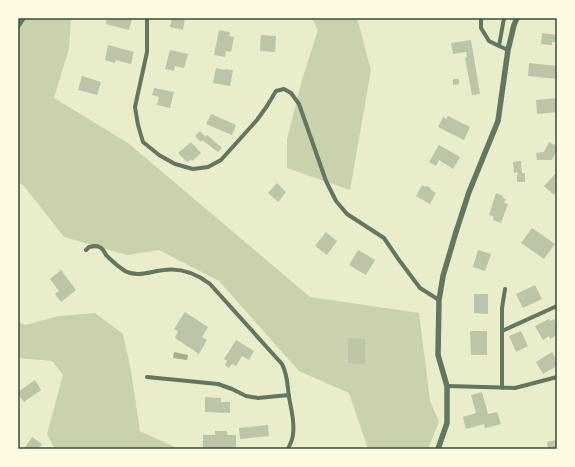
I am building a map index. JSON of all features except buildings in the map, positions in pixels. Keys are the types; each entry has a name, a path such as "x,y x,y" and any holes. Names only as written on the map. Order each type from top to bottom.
{"street":[{"path":"18,27 24,18"},
{"path":"147,18 147,52 135,107 138,125 144,142 159,155 175,164 193,169 208,167 221,160 257,120 276,91 284,88 291,93 299,104 326,181 336,201 347,214 384,238 420,288 439,300"},
{"path":"481,18 481,28 490,41 508,50"},
{"path":"499,46 504,18"},
{"path":"438,449 447,423 447,386 438,355 439,300 443,276 469,192 498,121 508,50 514,25 518,18"},
{"path":"86,250 89,247 95,246 101,248 107,256 119,266 127,272 136,275 163,270 179,270 190,272 206,281 285,369 294,426 293,436 288,449"},
{"path":"502,388 502,308 505,290"},
{"path":"502,331 557,306"},
{"path":"146,377 218,384 246,396 258,398 289,395"},
{"path":"447,386 515,388 557,377"}],"shaded area":[{"path":"18,18 71,18 69,48 54,98 128,143 310,297 419,313 430,401 439,422 428,449 368,449 349,393 299,371 219,281 159,250 127,255 64,237 24,186 18,182"},
{"path":"312,18 357,18 371,70 350,190 287,168 287,139 302,80 318,30"},
{"path":"95,313 123,334 131,371 140,431 179,449 55,449 47,434 63,375 52,361 18,358 18,322 25,325 59,316"},
{"path":"174,352 188,355 187,360 173,358"}]}
